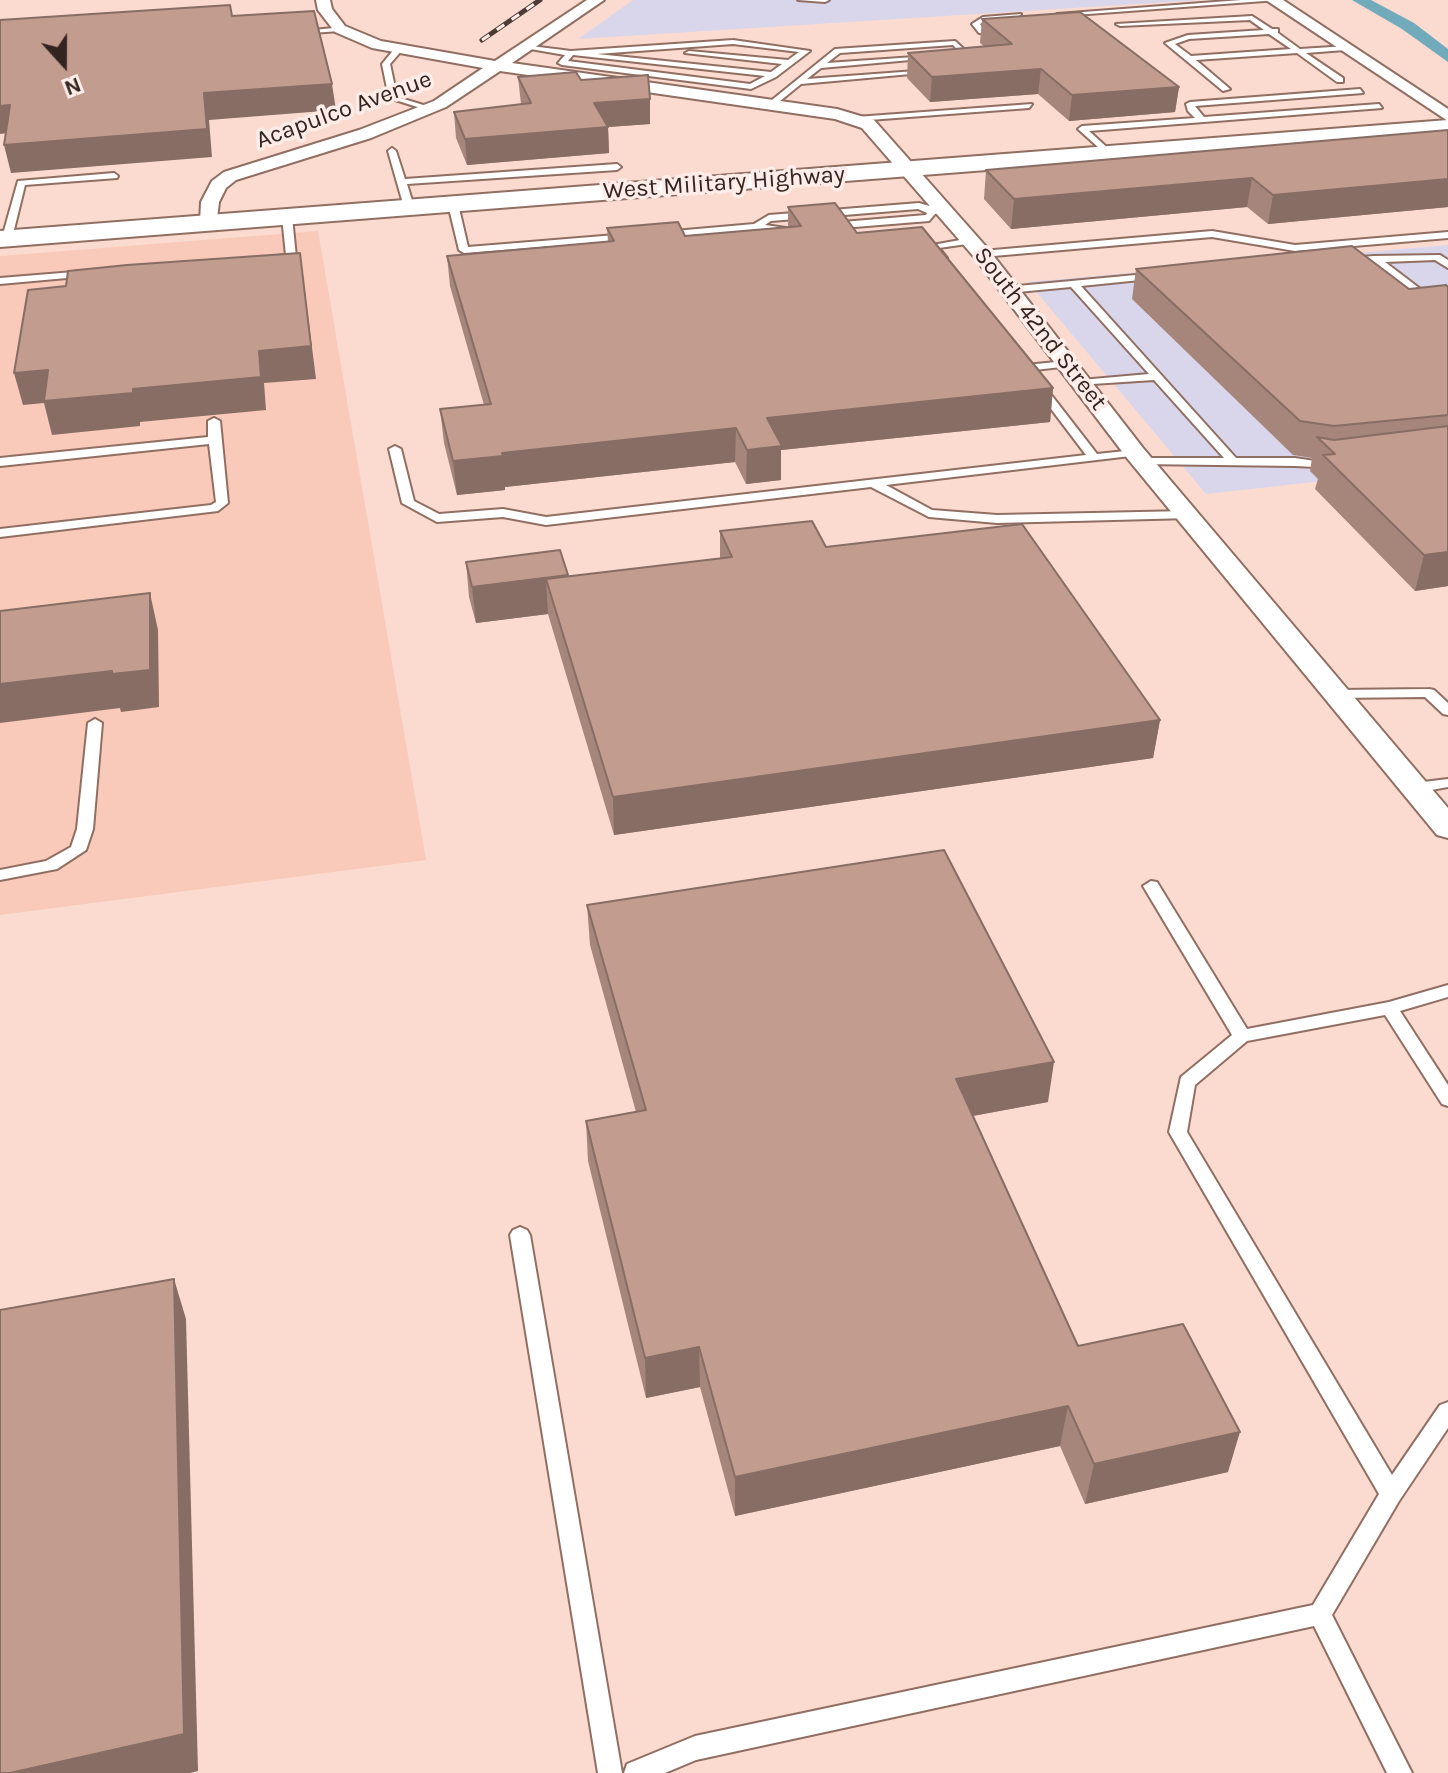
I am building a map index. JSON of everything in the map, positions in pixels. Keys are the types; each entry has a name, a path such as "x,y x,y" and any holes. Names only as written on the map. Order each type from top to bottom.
{"main road":[{"name":"West Military Highway","path":"2,242 906,169 1072,162 1108,153 1359,141 1448,127"}],"street":[{"path":"323,0 325,10 340,29 377,45 856,119"},
{"name":"Acapulco Avenue","path":"209,223 210,202 218,185 230,176 365,134 440,104 597,0"},
{"path":"1274,0 1448,116"},
{"name":"South 42nd Street","path":"856,119 868,124 939,211 977,247 1007,290 1139,457 1448,828"}],"lane":[{"path":"802,0 825,0"},
{"path":"1053,14 1274,0"},
{"path":"994,32 982,31 976,24 983,19 1022,16"},
{"path":"1120,24 1242,16 1260,21 1340,80"},
{"path":"292,32 340,29"},
{"path":"1226,89 1169,43 1188,37 1275,31"},
{"path":"733,42 806,51 751,87 562,63 571,53 643,48 733,42"},
{"path":"771,104 838,51 955,43 975,64"},
{"path":"523,47 773,75"},
{"path":"643,48 791,63"},
{"path":"1189,58 1345,48"},
{"path":"399,49 386,64 393,98 427,109"},
{"path":"952,56 967,55"},
{"path":"819,66 937,57"},
{"path":"799,82 933,72"},
{"path":"1202,120 1192,111 1190,104 1360,91"},
{"path":"856,119 1029,106"},
{"path":"1108,153 1082,129 1379,106"},
{"path":"392,151 409,207"},
{"path":"401,182 617,167"},
{"path":"2,242 21,183 114,176"},
{"path":"453,204 464,250 633,237"},
{"path":"756,227 769,218 919,206 939,211"},
{"path":"822,227 929,218 939,211"},
{"path":"261,260 291,257 287,217"},
{"path":"649,236 756,227 791,229"},
{"path":"951,271 932,246 977,247 1212,234 1295,248 1448,235"},
{"path":"1343,261 1442,256 1448,265"},
{"path":"1374,259 1448,315"},
{"path":"0,281 92,274"},
{"path":"1007,290 1172,275"},
{"path":"1074,284 1233,462"},
{"path":"1017,356 1094,458"},
{"path":"1026,368 1073,374 1156,377"},
{"path":"0,533 214,508 222,503 214,421"},
{"path":"0,462 214,440"},
{"path":"395,449 408,503 437,518 503,513 546,521 1094,458 1341,465"},
{"path":"872,483 929,513 997,519 1187,515"},
{"path":"1336,694 1429,693 1448,711"},
{"path":"0,875 51,865 78,850 85,829 95,723"},
{"path":"1415,788 1448,783"},
{"path":"1151,886 1242,1036"},
{"path":"1391,1494 1178,1132 1187,1082 1242,1036 1389,1008 1448,991"},
{"path":"1389,1008 1448,1099"},
{"path":"520,1235 610,1773"},
{"path":"636,1773 695,1748 1320,1614 1391,1494 1448,1411"},
{"path":"1320,1614 1400,1773"}],"shaded area":[{"path":"633,0 1201,0 578,39"},
{"path":"318,231 426,860 0,915 0,256"},
{"path":"1448,245 1448,467 1206,494 1028,282"}],"building":[{"path":"230,5 232,16 314,11 332,84 204,93 207,129 4,145 10,105 0,106 0,20"},
{"path":"1080,12 1179,87 1072,95 1041,69 932,77 908,53 1012,44 982,19"},
{"path":"576,72 581,80 648,75 650,99 594,103 608,127 465,139 454,112 531,103 518,77"},
{"path":"1448,130 1448,179 1273,195 1252,178 1014,199 986,170"},
{"path":"835,203 857,233 922,227 1053,388 767,418 782,446 747,450 736,428 453,461 440,409 491,404 447,256 614,241 607,228 678,222 685,236 801,226 788,207"},
{"path":"1352,246 1409,289 1448,287 1448,415 1334,426 1300,421 1136,269"},
{"path":"300,253 311,346 259,351 261,377 44,401 48,370 14,373 28,290 66,286 68,271"},
{"path":"1448,426 1448,552 1424,555 1323,455 1335,454 1317,437 1334,440"},
{"path":"812,521 826,547 1022,524 1160,720 613,797 546,579 732,557 720,531"},
{"path":"560,550 568,575 472,587 466,562"},
{"path":"150,593 150,670 112,674 112,671 0,684 0,611"},
{"path":"944,850 1054,1062 956,1079 1078,1346 1183,1324 1240,1432 1094,1464 1068,1406 735,1477 699,1347 645,1358 586,1121 646,1110 587,905"},
{"path":"174,1279 184,1734 0,1773 0,1310"}],"waterway":[{"path":"1360,0 1408,26 1448,57"}],"railway":[{"path":"482,40 540,0"}]}
